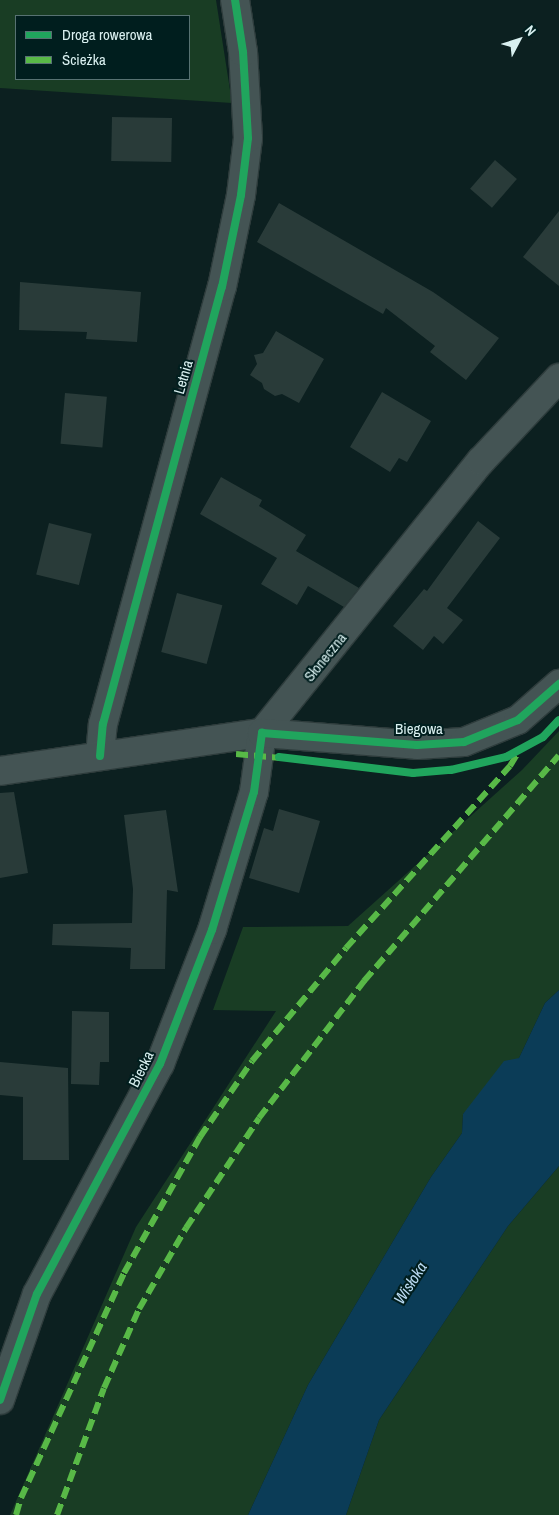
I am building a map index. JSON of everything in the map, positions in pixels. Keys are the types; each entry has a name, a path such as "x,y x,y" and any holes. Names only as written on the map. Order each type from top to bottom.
{"street":[{"name":"Letnia","path":"100,756 103,724 222,287 241,195 248,138 244,52 235,0"},
{"name":"Słoneczna","path":"262,733 481,461 559,378"},
{"name":"Biegowa","path":"262,733 417,745 464,742 518,720 559,684"},
{"path":"0,771 262,733"},
{"name":"Biecka","path":"0,1400 37,1294 160,1064 217,912 254,792 262,733"}],"green space":[{"path":"0,0 216,0 232,103 0,88"},
{"path":"559,731 559,990 545,1003 519,1058 463,1114 462,1133 431,1177 308,1385 248,1515 10,1515 136,1227 276,1011 213,1010 243,927 348,926 522,770"},
{"path":"559,1166 559,1515 346,1515 379,1420 508,1226"}],"water":[{"name":"Wisłoka","path":"559,990 559,1166 508,1226 379,1420 346,1515 248,1515 308,1385 431,1177 462,1133 463,1114 504,1061 519,1058 545,1003"}],"building":[{"path":"112,117 172,118 171,162 111,161"},
{"path":"495,160 517,179 492,208 470,189"},
{"path":"279,203 433,292 499,338 466,380 430,352 435,346 386,308 383,314 257,242"},
{"path":"559,211 559,286 523,257"},
{"path":"20,282 141,292 137,342 86,339 87,332 19,330"},
{"path":"276,331 324,359 299,403 282,394 275,396 264,389 262,383 250,375 257,364 254,355 263,353"},
{"path":"382,392 431,421 407,462 399,458 390,472 350,447"},
{"path":"65,393 107,397 102,447 61,444"},
{"path":"221,477 262,500 259,506 306,535 296,551 359,588 344,607 308,586 297,605 261,584 277,558 200,514"},
{"path":"478,521 500,538 447,608 463,620 443,644 434,636 423,650 393,626 424,589 427,591"},
{"path":"49,523 92,534 79,585 36,574"},
{"path":"177,593 222,605 207,664 161,652"},
{"path":"14,792 28,873 0,878 0,793"},
{"path":"279,809 320,821 299,893 249,878 264,828 273,831"},
{"path":"166,810 178,892 167,890 165,969 130,969 131,948 52,945 53,924 132,923 133,889 124,815"},
{"path":"72,1011 109,1012 109,1062 100,1062 99,1085 71,1084"},
{"path":"0,1062 68,1068 69,1160 23,1160 23,1097 0,1095"}],"marked path":[{"path":"16,1515 21,1498 124,1273 200,1137 252,1061 346,948 510,766 519,751"},
{"path":"236,754 281,758"},
{"path":"57,1515 104,1388 139,1309 186,1228 259,1118 364,981 559,755"}],"cycle path":[{"path":"100,756 103,724 222,287 241,195 248,138 243,52 235,0"},
{"path":"0,1400 37,1294 160,1064 212,930 254,792 262,733 417,745 464,742 518,720 559,684"},
{"path":"279,757 413,773 451,770 506,757 543,737 559,720"}]}
